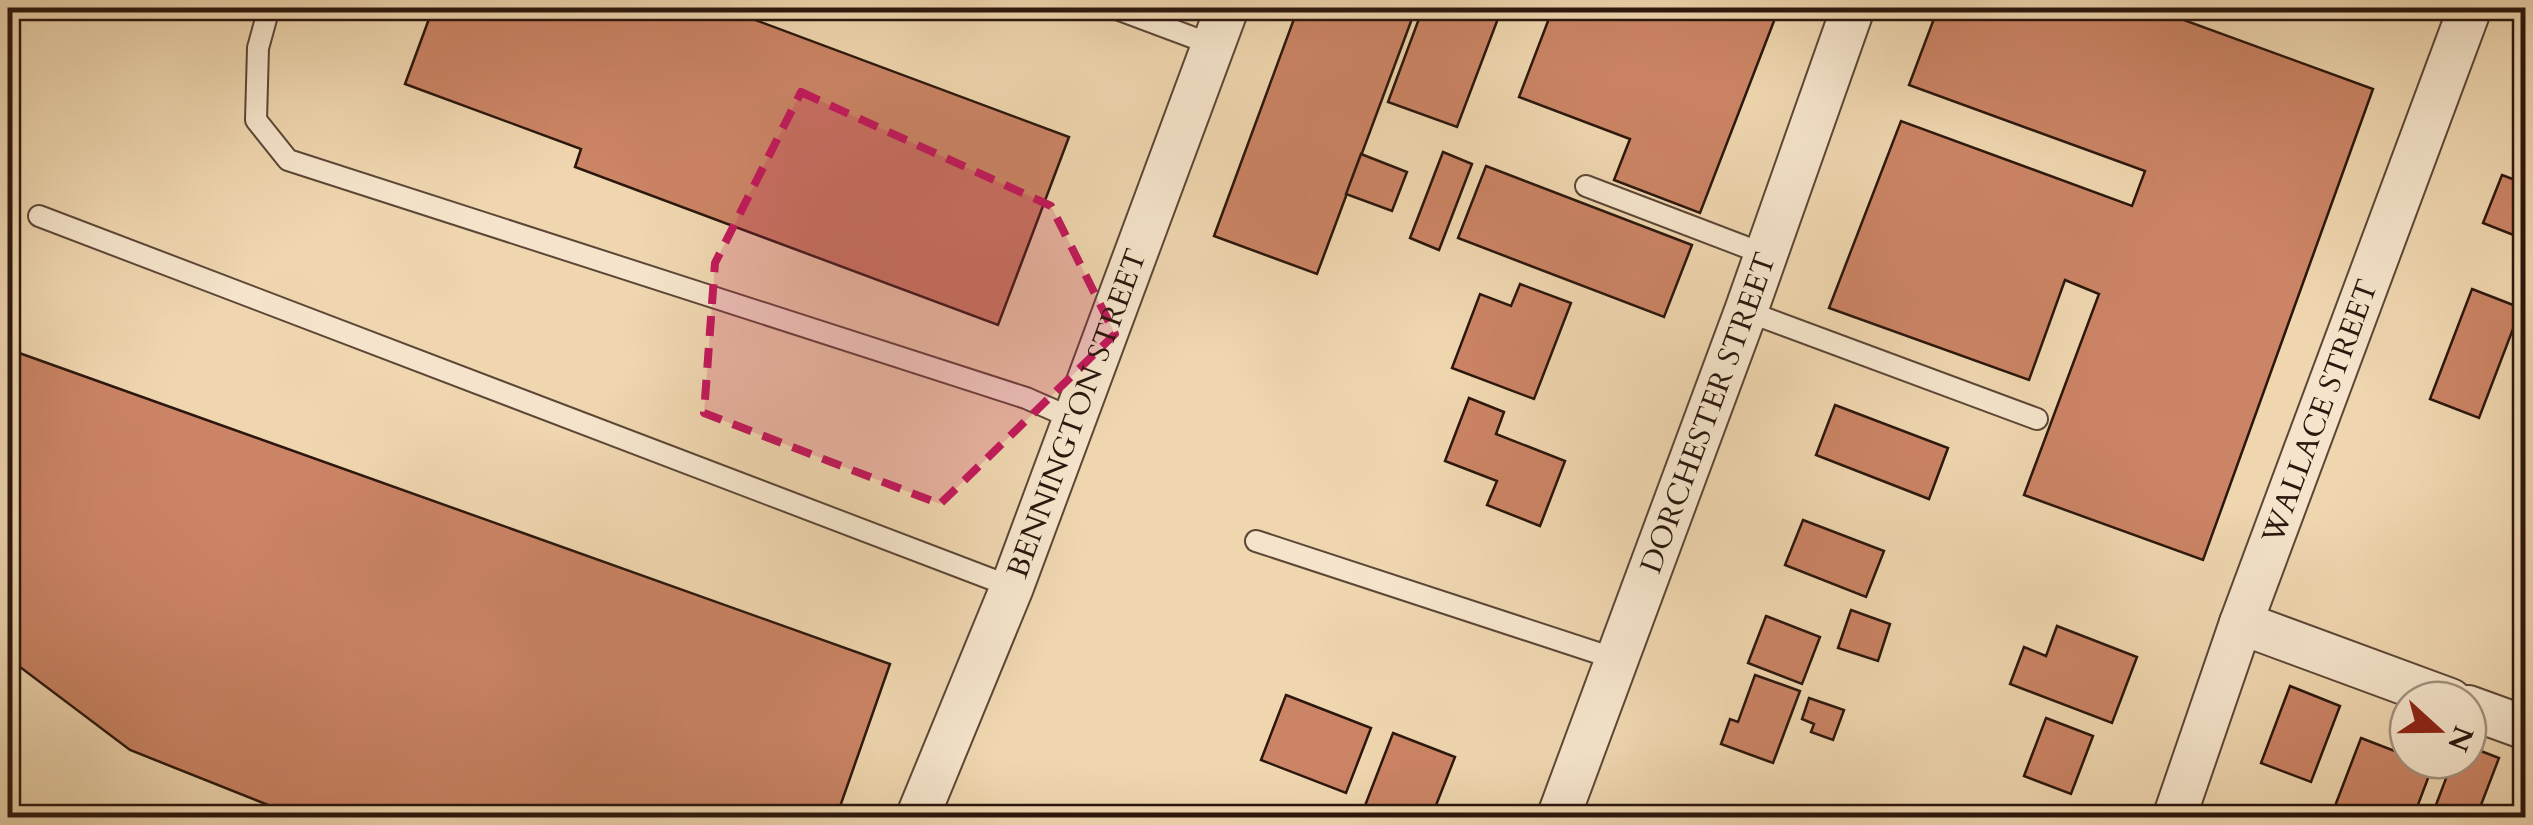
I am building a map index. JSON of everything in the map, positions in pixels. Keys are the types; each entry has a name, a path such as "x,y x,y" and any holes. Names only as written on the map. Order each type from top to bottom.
{"street":[{"name":"DORCHESTER STREET","path":"1558,818 1746,311 1853,8"},
{"name":"WALLACE STREET","path":"2174,818 2241,623 2470,8"},
{"name":"BENNINGTON STREET","path":"917,818 1012,587 1220,26"},
{"path":"2241,623 2396,680"},
{"path":"2488,714 2526,728"}],"lane":[{"path":"269,8 258,48 256,120 288,160 994,388 1074,419"},
{"path":"1114,8 1220,26"},
{"path":"1586,186 1764,254"},
{"path":"40,216 1012,587"},
{"path":"1746,311 2036,419"},
{"path":"1256,541 1616,659"}],"highlighted area":[{"path":"801,92 1051,206 1115,334 940,504 704,413 715,263"}],"building":[{"path":"433,8 723,8 1069,137 998,325 575,167 581,149 405,84"},
{"path":"1298,8 1416,8 1317,274 1214,236"},
{"path":"1423,8 1502,8 1457,127 1388,102"},
{"path":"1553,8 1779,8 1700,213 1614,180 1630,139 1519,97"},
{"path":"1938,8 2151,8 2373,89 2203,560 2024,495 2099,294 2065,280 2029,380 1829,308 1901,121 2132,206 2145,171 1909,85"},
{"path":"2526,99 2526,134 2514,130"},
{"path":"1443,152 1472,164 1439,250 1410,238"},
{"path":"1361,154 1407,172 1392,211 1346,194"},
{"path":"1486,166 1692,245 1664,317 1458,238"},
{"path":"2502,175 2526,184 2526,240 2483,223"},
{"path":"1520,284 1571,303 1534,399 1452,368 1480,294 1511,306"},
{"path":"2472,289 2521,308 2479,418 2430,399"},
{"path":"8,349 890,664 836,818 301,818 130,750 8,658"},
{"path":"1469,398 1504,412 1496,434 1565,461 1540,526 1487,505 1497,481 1445,461"},
{"path":"1835,405 1948,448 1929,499 1816,455"},
{"path":"1803,520 1884,551 1866,597 1785,565"},
{"path":"1851,610 1890,624 1878,661 1838,648"},
{"path":"1766,616 1820,637 1802,684 1748,663"},
{"path":"2057,626 2137,657 2112,723 2010,684 2024,647 2046,656"},
{"path":"1755,675 1800,691 1773,763 1721,744 1730,719 1738,722"},
{"path":"2290,686 2340,706 2311,782 2261,763"},
{"path":"1286,695 1371,728 1346,793 1261,760"},
{"path":"1809,698 1844,710 1833,740 1811,732 1814,724 1802,719"},
{"path":"2046,718 2093,736 2071,794 2024,776"},
{"path":"1393,733 1455,757 1431,818 1361,816"},
{"path":"2361,738 2388,748 2388,780 2427,780 2413,818 2366,818 2335,806"},
{"path":"2488,754 2499,758 2476,818 2431,818 2445,780 2488,780"}]}
